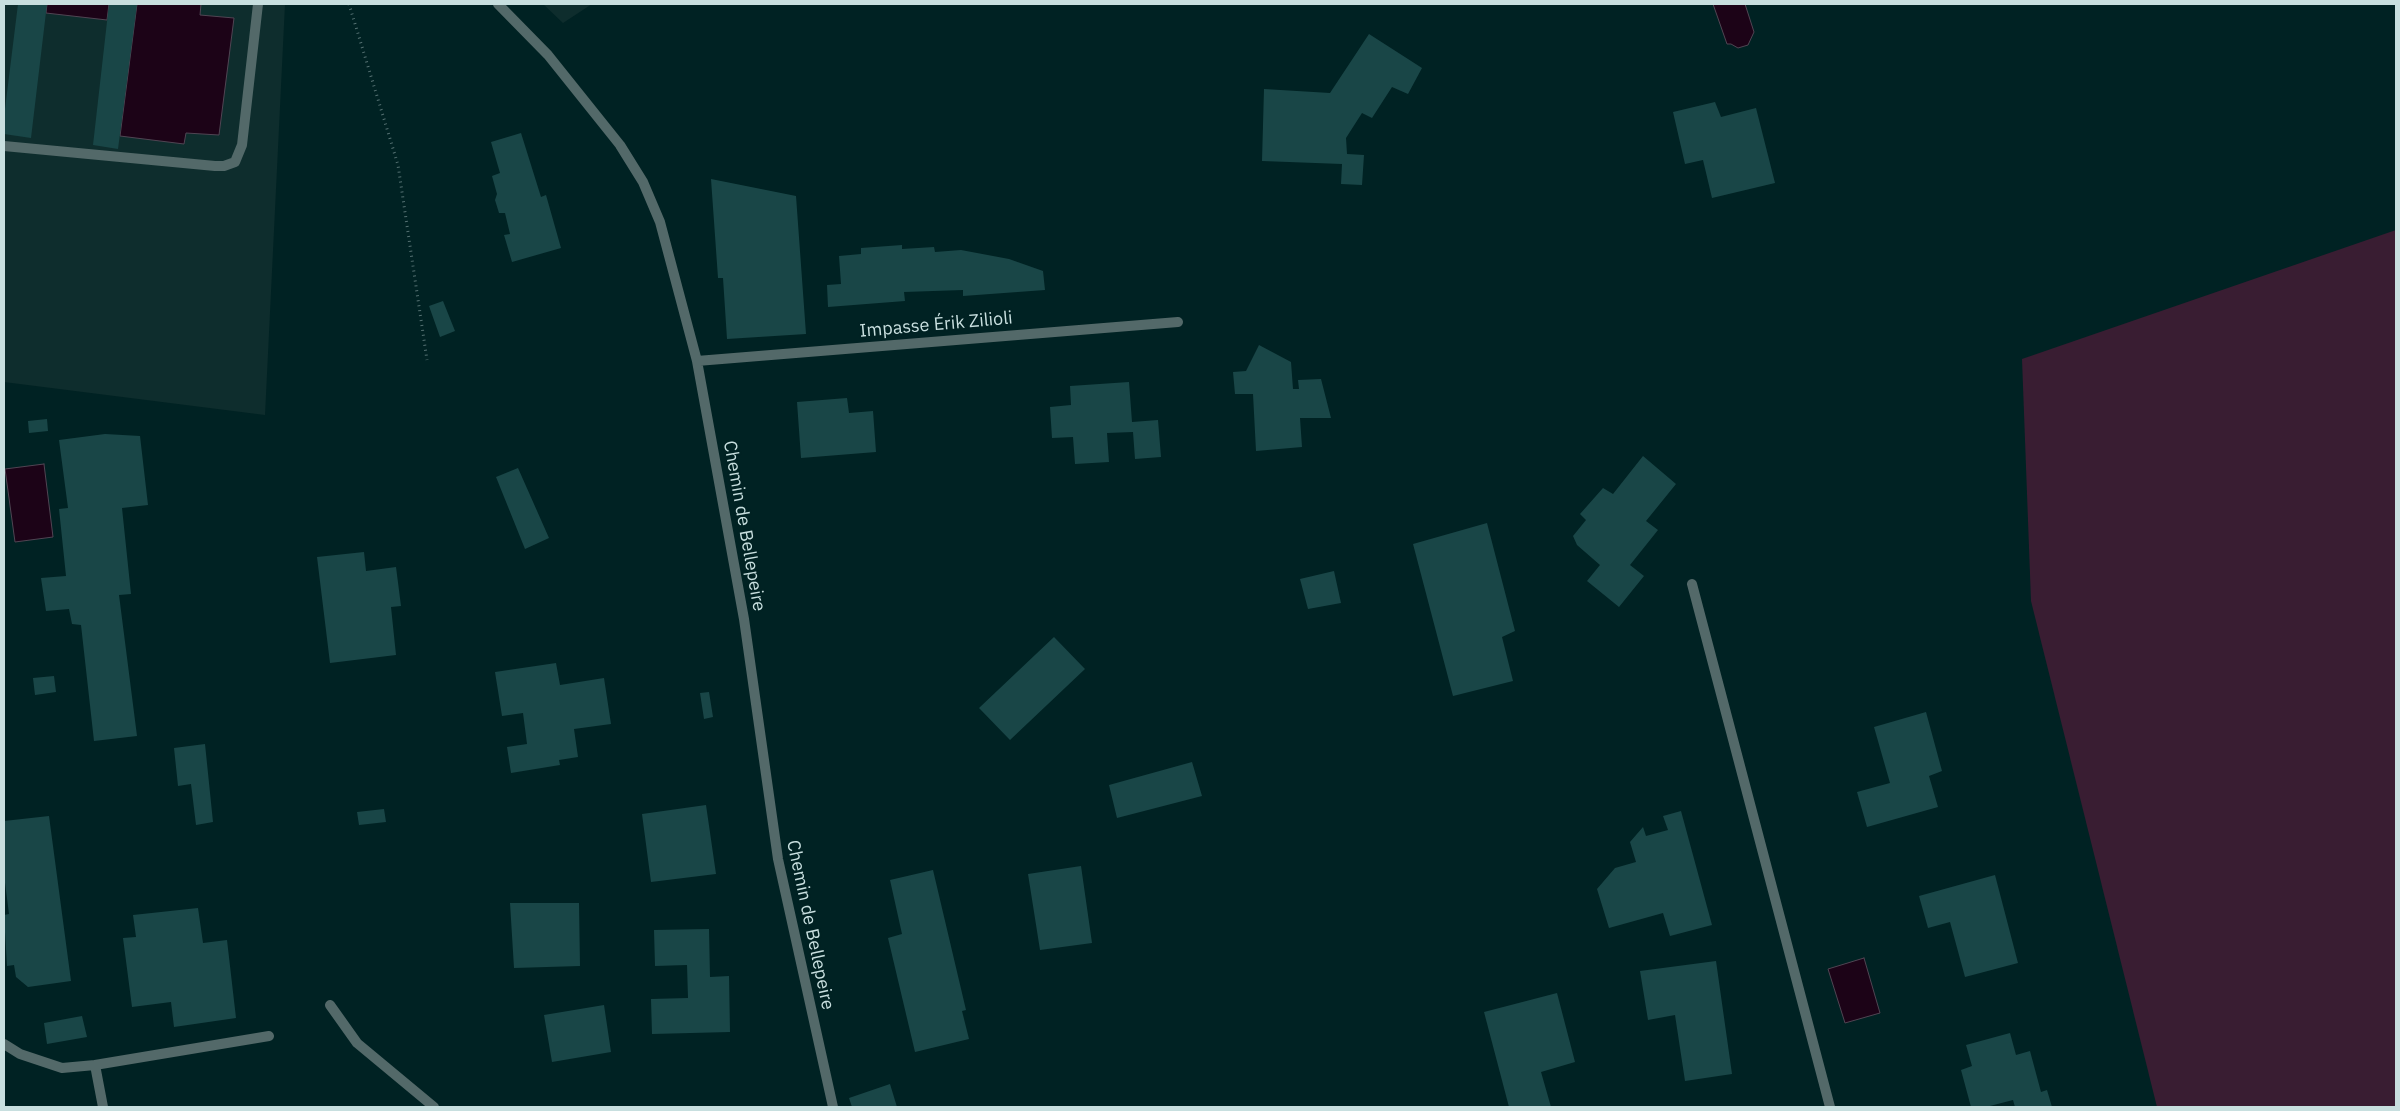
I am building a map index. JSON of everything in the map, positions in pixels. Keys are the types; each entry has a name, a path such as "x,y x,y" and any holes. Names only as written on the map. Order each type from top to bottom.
{"street":[{"path":"4,146 215,166 224,166 235,162 242,145 258,4"},
{"name":"Chemin de Bellepeire","path":"498,4 554,62 620,145 643,182 660,222 697,361 744,619 778,859 833,1107"},
{"name":"Impasse Érik Zilioli","path":"697,361 1178,322"},
{"path":"1692,584 1830,1107"},
{"path":"330,1005 357,1043 434,1107"},
{"path":"4,1044 20,1054 62,1068 95,1065 268,1036"},
{"path":"95,1065 103,1107"}],"path":[{"path":"350,4 398,165 427,360"}],"shaded area":[{"path":"4,4 285,4 265,415 4,382"},
{"path":"47,4 109,4 107,20 46,13"},
{"path":"137,4 201,4 200,15 234,18 219,135 186,133 184,144 120,136"},
{"path":"543,4 592,4 563,23"},
{"path":"1713,4 1745,4 1754,32 1748,45 1738,48 1727,44"},
{"path":"2396,230 2396,1107 2157,1107 2031,601 2022,359"},
{"path":"44,464 53,537 15,542 5,469"},
{"path":"1864,958 1880,1013 1845,1023 1828,969"}],"building":[{"path":"18,4 47,4 31,138 4,134 4,117"},
{"path":"109,4 137,4 118,149 93,145"},
{"path":"1369,34 1422,68 1408,94 1392,87 1372,118 1362,113 1346,138 1347,154 1364,155 1362,185 1341,184 1342,164 1262,161 1264,89 1330,93"},
{"path":"1715,102 1721,117 1756,108 1775,183 1712,198 1703,160 1685,164 1673,112"},
{"path":"521,133 541,197 546,195 561,248 512,262 504,235 510,234 505,213 499,213 495,200 497,194 492,176 500,173 491,142"},
{"path":"711,179 796,196 806,334 727,339 723,278 718,278"},
{"path":"902,245 902,249 934,247 935,252 961,250 1009,259 1043,271 1045,290 963,296 963,290 904,292 905,301 828,307 827,285 841,284 839,256 861,254 861,248"},
{"path":"443,301 455,331 440,337 429,306"},
{"path":"1259,345 1291,362 1293,389 1299,389 1298,380 1321,379 1331,418 1300,418 1302,447 1256,451 1253,394 1235,394 1233,372 1246,371"},
{"path":"1129,382 1132,422 1158,420 1161,457 1135,459 1133,432 1107,433 1109,462 1075,464 1073,437 1052,438 1050,407 1071,405 1070,386"},
{"path":"847,398 849,413 873,411 876,452 801,458 797,402"},
{"path":"47,419 48,431 29,433 28,421"},
{"path":"105,434 140,436 148,505 122,508 131,594 119,595 137,736 94,741 81,625 72,624 69,609 46,611 41,578 66,576 59,509 68,508 59,440"},
{"path":"1643,456 1676,484 1646,521 1658,530 1630,565 1644,576 1619,607 1587,581 1600,565 1577,545 1573,536 1586,520 1580,514 1603,488 1613,494"},
{"path":"518,468 549,538 525,549 496,477"},
{"path":"1487,523 1515,631 1502,637 1513,681 1453,696 1413,544"},
{"path":"364,552 366,571 396,567 401,606 391,607 396,655 330,663 317,557"},
{"path":"1334,571 1341,603 1308,609 1300,579"},
{"path":"1054,637 1085,669 1010,740 979,708"},
{"path":"556,663 560,685 604,678 611,724 574,729 578,757 559,760 560,765 511,773 507,747 527,744 523,713 502,716 495,672"},
{"path":"54,676 56,692 35,695 33,678"},
{"path":"709,692 713,717 704,719 700,693"},
{"path":"1926,712 1942,771 1929,776 1938,807 1867,827 1857,792 1890,783 1874,727"},
{"path":"205,744 213,822 196,825 191,784 178,786 174,748"},
{"path":"1192,762 1202,796 1117,818 1109,785"},
{"path":"706,805 716,874 651,882 642,814"},
{"path":"384,809 386,822 359,825 357,812"},
{"path":"1681,811 1712,925 1670,936 1663,913 1609,928 1597,889 1615,868 1636,862 1630,842 1643,827 1646,836 1668,830 1663,816"},
{"path":"49,816 71,981 28,987 16,977 14,965 7,966 4,915 9,914 4,875 4,821"},
{"path":"1081,866 1092,943 1040,950 1028,874"},
{"path":"933,870 966,1010 962,1011 969,1039 915,1052 888,938 902,934 890,880"},
{"path":"1995,875 2018,963 1965,977 1950,922 1928,928 1919,896"},
{"path":"510,903 579,903 580,966 514,968"},
{"path":"198,908 203,943 227,940 236,1018 174,1027 171,1002 132,1007 123,938 136,937 133,915"},
{"path":"709,929 710,977 729,976 730,1032 652,1034 651,999 688,998 687,965 655,966 654,930"},
{"path":"1716,961 1732,1074 1685,1081 1675,1015 1648,1020 1640,971"},
{"path":"1557,993 1575,1062 1541,1072 1551,1107 1509,1107 1484,1012"},
{"path":"604,1005 611,1052 552,1062 544,1015"},
{"path":"82,1016 87,1037 47,1044 44,1023"},
{"path":"2010,1033 2016,1055 2030,1051 2041,1092 2047,1090 2052,1107 2015,1107 2013,1100 1986,1107 1971,1107 1961,1070 1972,1066 1966,1045"},
{"path":"890,1084 897,1107 852,1107 849,1098"}]}
